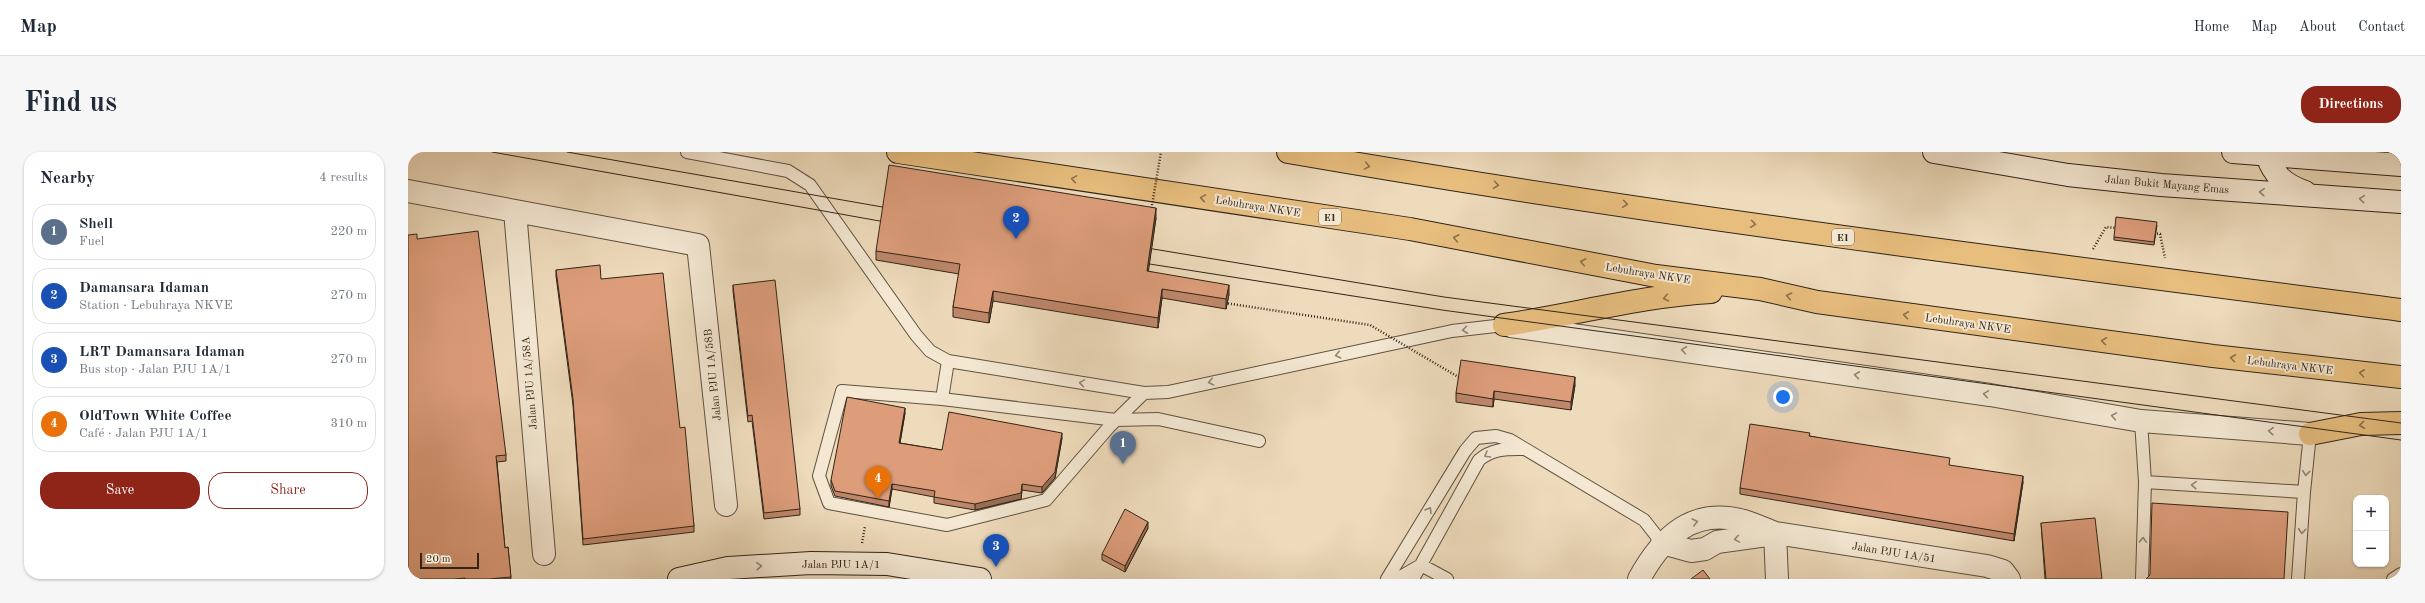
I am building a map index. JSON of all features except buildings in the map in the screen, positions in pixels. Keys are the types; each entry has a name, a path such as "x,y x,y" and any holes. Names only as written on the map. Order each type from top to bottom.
{"highway":[{"name":"Lebuhraya NKVE","path":"898,152 1410,229 1656,276 1760,289 1817,302 2213,356 2401,377"},
{"name":"E1","path":"1288,152 1381,168 1885,243 2401,310"},
{"path":"1504,325 1549,318 1589,308 1685,294 1760,289"},
{"path":"2310,434 2361,424 2401,423"}],"street":[{"name":"Jalan Bukit Mayang Emas","path":"1934,152 2068,175 2161,185 2401,202"},
{"path":"2008,152 2018,154 2068,175"},
{"path":"2232,152 2267,153 2401,165"},
{"path":"2267,153 2271,167 2282,181 2298,190 2315,195"},
{"path":"408,191 515,211"},
{"name":"Jalan PJU 1A/58B","path":"515,211 698,245 726,505"},
{"name":"Jalan PJU 1A/58A","path":"515,211 544,554"},
{"path":"1504,325 1990,394 2141,421 2310,434"},
{"path":"1639,579 1662,543 1685,524 1713,518 1743,521 1775,533"},
{"path":"1662,543 1691,551 1705,549 1718,542 1775,533"},
{"path":"1775,533 1777,579"},
{"name":"Jalan PJU 1A/51","path":"1775,533 1987,566 2003,571 2009,579"},
{"name":"Jalan PJU 1A/1","path":"679,579 728,568 811,563 886,564 980,579"}],"lane":[{"path":"687,152 788,171 810,185 916,335 930,351 948,361 1144,393 1168,392 1452,331 1504,325"},
{"path":"942,400 948,361"},
{"path":"1144,393 1116,420 1046,500 947,525 829,503 819,476 842,391 942,400 1116,420 1158,419 1259,441"},
{"path":"2141,421 2145,482 2144,579"},
{"path":"2298,579 2310,434"},
{"path":"1387,579 1465,451 1476,438 1496,436 1510,440 1644,520 1662,543"},
{"path":"1397,579 1412,576 1421,565 1479,460 1487,453 1501,449 1524,449"},
{"path":"2145,482 2304,492"},
{"path":"1412,576 1410,555 1415,533"},
{"path":"1421,565 1447,579"},
{"path":"2393,579 2401,574"}],"path":[{"path":"1150,217 1161,152"},
{"path":"2082,269 2106,227 2120,229"},
{"path":"2147,232 2160,234 2169,280"},
{"path":"1223,302 1370,326 1464,380"}],"tram line":[{"path":"492,152 891,223"},
{"path":"567,152 894,209"},
{"path":"1141,247 1444,297 2401,423"},
{"path":"1137,262 1442,310 2401,440"}],"place":[{"name":"Damansara Idaman","path":"1016,239"},
{"name":"Shell","path":"1123,464"},
{"name":"OldTown White Coffee","path":"878,499"},
{"name":"LRT Damansara Idaman","path":"996,567"}]}
